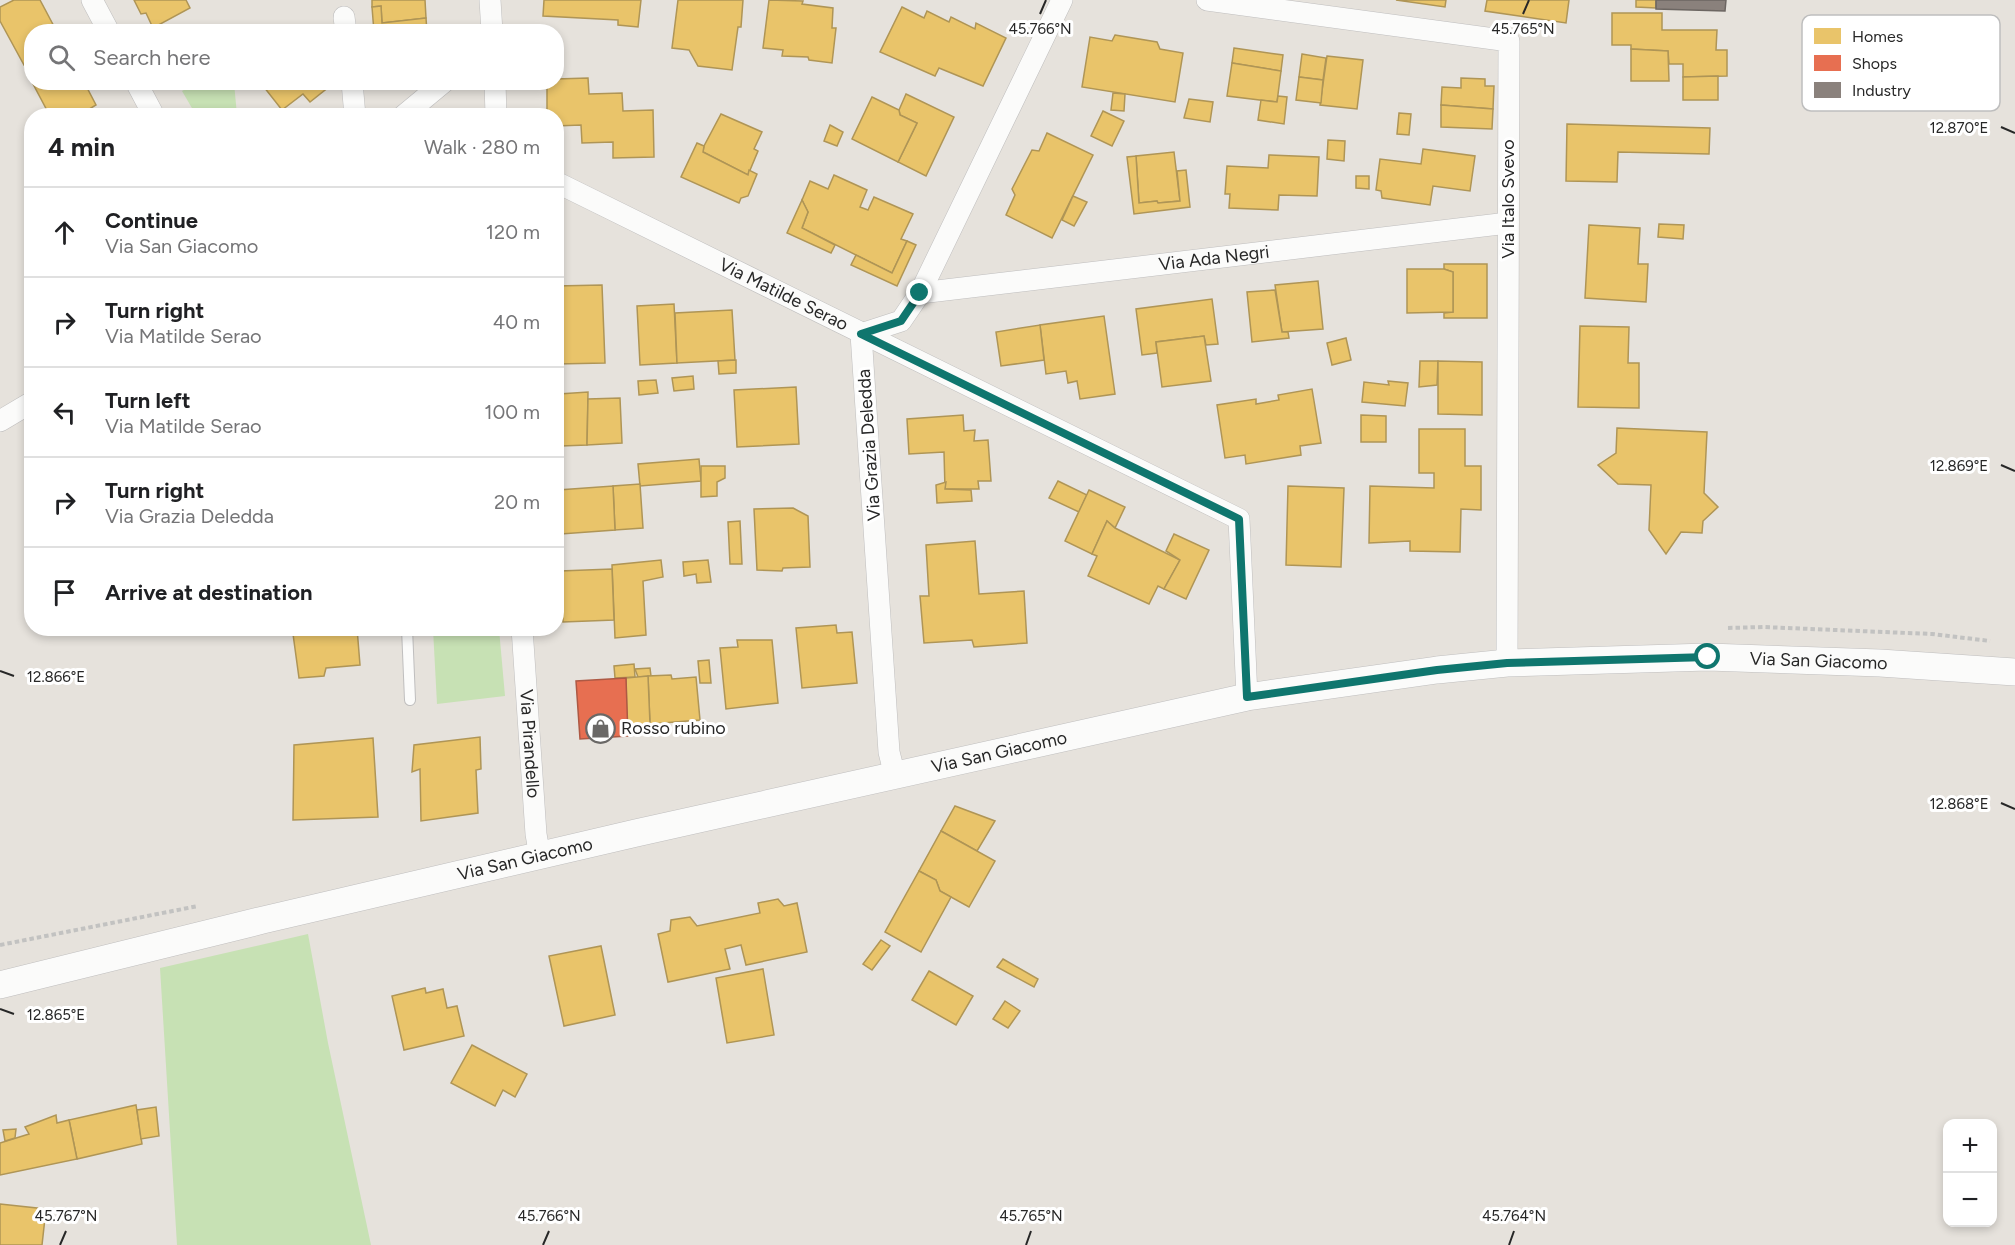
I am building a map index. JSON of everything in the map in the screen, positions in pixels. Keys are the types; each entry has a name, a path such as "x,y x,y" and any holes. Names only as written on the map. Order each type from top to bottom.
{"street":[{"path":"92,0 105,24"},
{"path":"490,0 492,24"},
{"path":"861,334 901,321 920,293 1062,0"},
{"name":"Via Italo Svevo","path":"1207,0 1509,41 1507,663"},
{"path":"140,90 150,108"},
{"path":"353,90 354,108"},
{"path":"413,108 434,90"},
{"path":"495,90 496,108"},
{"name":"Via Matilde Serao","path":"564,186 1239,519 1247,697"},
{"name":"Via Ada Negri","path":"920,293 1508,223"},
{"name":"Via Grazia Deledda","path":"861,334 888,740 895,776"},
{"path":"0,421 24,407"},
{"name":"Via Pirandello","path":"523,636 536,834 540,857"},
{"name":"Via San Giacomo","path":"0,985 263,920 647,831 1247,697 1437,670 1507,663 1708,657 1880,663 2015,672"}],"lane":[{"path":"407,636 410,700"}],"green space":[{"path":"235,90 236,108 192,108 182,91"},
{"path":"433,636 500,636 505,696 437,704"},
{"path":"308,934 328,1043 371,1245 177,1245 160,968"}],"building: Homes":[{"path":"14,0 40,0 53,24 24,24 24,65 0,21 0,7"},
{"path":"134,0 186,0 190,8 160,24 151,24 146,13 141,14"},
{"path":"372,0 425,0 426,18 382,23 381,6 372,7"},
{"path":"544,0 641,0 638,27 618,25 618,20 543,16"},
{"path":"678,0 743,0 741,27 738,27 732,70 698,66 689,50 672,48"},
{"path":"769,0 803,1 802,4 833,8 832,28 836,28 832,63 809,60 808,57 782,56 783,50 763,48"},
{"path":"1396,0 1446,0 1445,7"},
{"path":"1487,0 1569,0 1566,23 1485,11"},
{"path":"1636,0 1656,0 1656,8 1636,7"},
{"path":"381,6 382,23 426,18 426,24 373,24 372,7"},
{"path":"902,7 924,18 927,11 949,22 951,17 975,29 976,23 1006,38 983,86 939,68 935,76 880,52"},
{"path":"1612,13 1662,13 1662,30 1717,30 1716,50 1727,50 1727,76 1683,77 1683,64 1669,64 1668,51 1631,49 1631,45 1612,45"},
{"path":"1115,35 1157,42 1160,49 1183,53 1175,102 1082,87 1090,37 1112,41"},
{"path":"1234,48 1283,55 1281,71 1232,63"},
{"path":"1631,49 1668,51 1669,81 1631,81"},
{"path":"1302,54 1326,58 1323,80 1299,77"},
{"path":"1327,56 1363,60 1357,109 1320,105"},
{"path":"1232,63 1281,71 1277,102 1227,96"},
{"path":"1718,76 1718,100 1683,100 1683,77"},
{"path":"1299,77 1323,80 1321,103 1296,100"},
{"path":"588,78 589,94 622,93 623,111 653,110 654,157 613,158 613,142 582,143 581,125 564,126 564,108 547,108 547,90 564,90 564,79"},
{"path":"1461,78 1485,79 1485,86 1494,86 1493,109 1441,105 1442,87 1461,88"},
{"path":"36,90 88,90 96,105 91,108 46,108"},
{"path":"266,90 325,90 310,102 303,94 285,108 280,108"},
{"path":"1113,93 1125,94 1124,111 1111,110"},
{"path":"906,94 954,117 926,176 898,162 917,123 900,115 899,110"},
{"path":"1278,96 1287,97 1284,124 1258,120 1261,100 1277,102"},
{"path":"872,97 899,110 900,115 917,123 898,162 852,139"},
{"path":"1189,99 1213,102 1210,122 1184,118"},
{"path":"1441,105 1493,109 1492,129 1441,127"},
{"path":"1103,111 1124,121 1112,146 1091,136"},
{"path":"1399,113 1411,114 1409,135 1397,134"},
{"path":"721,114 762,132 754,149 758,151 748,175 703,152"},
{"path":"1567,124 1710,128 1709,154 1618,152 1617,182 1566,181"},
{"path":"830,125 843,132 837,146 824,141"},
{"path":"1047,133 1093,155 1052,238 1006,215 1015,195 1012,189 1032,150 1039,151"},
{"path":"1328,140 1345,141 1344,161 1327,159"},
{"path":"697,143 704,146 703,152 748,175 749,170 757,174 748,196 741,198 739,203 681,177"},
{"path":"1423,149 1475,156 1470,191 1433,186 1430,205 1382,198 1381,191 1376,190 1380,159 1421,164"},
{"path":"1174,152 1180,201 1139,203 1136,156"},
{"path":"1269,155 1319,157 1317,196 1279,195 1278,210 1229,208 1230,194 1225,194 1227,166 1268,168"},
{"path":"1136,156 1139,203 1180,201 1177,171 1186,170 1190,207 1134,214 1127,157"},
{"path":"834,175 867,190 860,207 868,210 874,197 913,214 901,239 907,241 892,273 802,228 808,212 802,200 810,181 828,189"},
{"path":"1356,176 1369,176 1369,189 1356,188"},
{"path":"1073,196 1087,202 1074,226 1062,220"},
{"path":"802,200 808,212 802,228 835,245 831,253 787,233"},
{"path":"1659,224 1684,225 1683,239 1658,237"},
{"path":"1589,225 1640,228 1638,264 1648,264 1646,302 1585,298"},
{"path":"907,241 916,245 897,286 851,265 856,255 892,273"},
{"path":"1444,264 1487,264 1487,318 1444,318 1444,313 1453,312 1453,272 1444,269"},
{"path":"1407,269 1444,269 1453,272 1453,312 1407,313"},
{"path":"1318,281 1323,329 1282,332 1275,285"},
{"path":"602,285 605,363 564,364 564,286"},
{"path":"1275,290 1282,332 1288,332 1289,338 1252,342 1247,292"},
{"path":"1212,299 1218,344 1206,345 1204,336 1156,342 1157,353 1142,355 1136,309"},
{"path":"674,304 677,363 640,365 637,306"},
{"path":"732,310 735,360 677,363 675,313"},
{"path":"1104,316 1115,394 1080,399 1077,381 1068,383 1066,371 1046,374 1040,325"},
{"path":"1040,325 1044,360 1001,366 996,332"},
{"path":"1580,326 1629,327 1628,363 1639,363 1639,408 1578,407"},
{"path":"1204,336 1211,381 1162,387 1156,342"},
{"path":"1346,338 1351,360 1332,365 1327,343"},
{"path":"736,360 736,373 719,374 718,361"},
{"path":"1420,361 1438,361 1437,385 1419,387"},
{"path":"1438,361 1482,362 1482,415 1438,414"},
{"path":"693,376 694,389 674,391 672,378"},
{"path":"656,380 658,393 639,395 638,381"},
{"path":"1388,381 1408,383 1405,406 1362,402 1364,382 1389,385"},
{"path":"796,387 799,444 737,447 734,390"},
{"path":"1312,389 1321,443 1300,446 1301,455 1246,464 1245,455 1225,458 1217,405 1256,399 1256,404 1279,400 1278,395"},
{"path":"588,392 587,445 564,446 564,394"},
{"path":"620,398 622,443 587,445 588,399"},
{"path":"963,415 964,431 975,430 974,441 988,440 991,481 978,481 979,489 945,489 944,452 909,454 907,419"},
{"path":"1361,415 1386,416 1386,442 1361,442"},
{"path":"1617,428 1707,432 1704,493 1718,507 1703,521 1702,533 1681,532 1666,554 1649,530 1651,485 1618,484 1598,465 1616,453"},
{"path":"1419,429 1465,429 1465,466 1481,466 1481,510 1461,509 1460,552 1410,551 1410,541 1369,543 1370,486 1434,488 1434,473 1419,473"},
{"path":"699,459 701,481 640,486 638,464"},
{"path":"701,466 725,466 725,478 717,482 717,496 701,497"},
{"path":"1058,481 1087,495 1079,512 1049,498"},
{"path":"946,482 945,489 971,490 972,501 937,503 936,485"},
{"path":"640,484 643,528 615,530 613,486"},
{"path":"613,486 615,530 564,534 564,490"},
{"path":"1288,486 1344,488 1341,567 1286,565"},
{"path":"1089,490 1125,507 1115,528 1107,521 1092,554 1065,541"},
{"path":"793,508 808,516 810,567 783,568 782,571 757,570 754,509"},
{"path":"740,521 742,564 730,564 728,522"},
{"path":"1107,521 1115,528 1180,560 1164,589 1158,586 1149,604 1088,576 1097,556 1092,554"},
{"path":"1174,534 1209,550 1186,599 1164,589 1180,560 1166,551"},
{"path":"975,541 979,594 1024,591 1027,643 974,647 972,640 924,643 920,596 929,596 926,545"},
{"path":"661,560 663,577 643,581 646,635 615,638 612,565"},
{"path":"708,560 711,582 697,583 696,574 684,576 683,562"},
{"path":"612,569 614,620 564,622 564,571"},
{"path":"836,625 837,633 852,632 857,683 802,688 796,628"},
{"path":"293,636 358,636 360,665 326,668 324,676 299,678"},
{"path":"737,640 772,640 778,703 726,709 720,648 738,647"},
{"path":"709,660 711,683 700,683 698,661"},
{"path":"634,664 635,677 615,678 614,666"},
{"path":"650,668 651,676 638,677 635,669"},
{"path":"671,675 672,679 696,677 700,720 650,724 648,676"},
{"path":"648,676 650,724 627,725 626,678"},
{"path":"480,737 481,769 476,770 478,813 421,821 420,769 412,772 414,745"},
{"path":"373,738 378,817 293,820 294,745"},
{"path":"955,806 995,821 977,851 941,831"},
{"path":"941,831 995,861 969,907 940,891 936,880 919,871"},
{"path":"919,871 936,880 940,891 951,897 921,952 885,932"},
{"path":"778,899 784,906 797,903 807,952 746,965 741,945 725,949 730,969 668,982 658,934 670,931 671,920 690,917 697,926 760,913 758,903"},
{"path":"881,940 890,946 872,970 863,964"},
{"path":"601,946 615,1015 564,1026 549,956"},
{"path":"1003,959 1038,979 1034,987 997,967"},
{"path":"763,969 774,1035 727,1043 716,978"},
{"path":"929,971 973,996 956,1025 912,1000"},
{"path":"425,988 426,993 443,989 447,1008 457,1006 464,1036 404,1050 392,996"},
{"path":"1005,1001 1020,1011 1008,1028 993,1019"},
{"path":"472,1045 527,1074 515,1097 503,1090 495,1106 451,1083"},
{"path":"136,1105 142,1144 77,1159 69,1120"},
{"path":"156,1107 159,1136 141,1139 137,1110"},
{"path":"56,1115 57,1123 69,1120 77,1159 0,1175 0,1143 29,1134 25,1127"},
{"path":"16,1129 15,1138 5,1141 3,1130"},
{"path":"0,1204 46,1209 42,1245 0,1245"}],"building: Shops":[{"path":"626,678 628,736 580,739 576,681"}],"building: Industry":[{"path":"1656,0 1726,0 1725,11 1656,9"}],"place":[{"name":"Rosso rubino","path":"600,728"}],"route":[{"path":"920,293 901,321 861,334 1239,519 1247,697 1437,670 1507,663 1708,657"}]}
